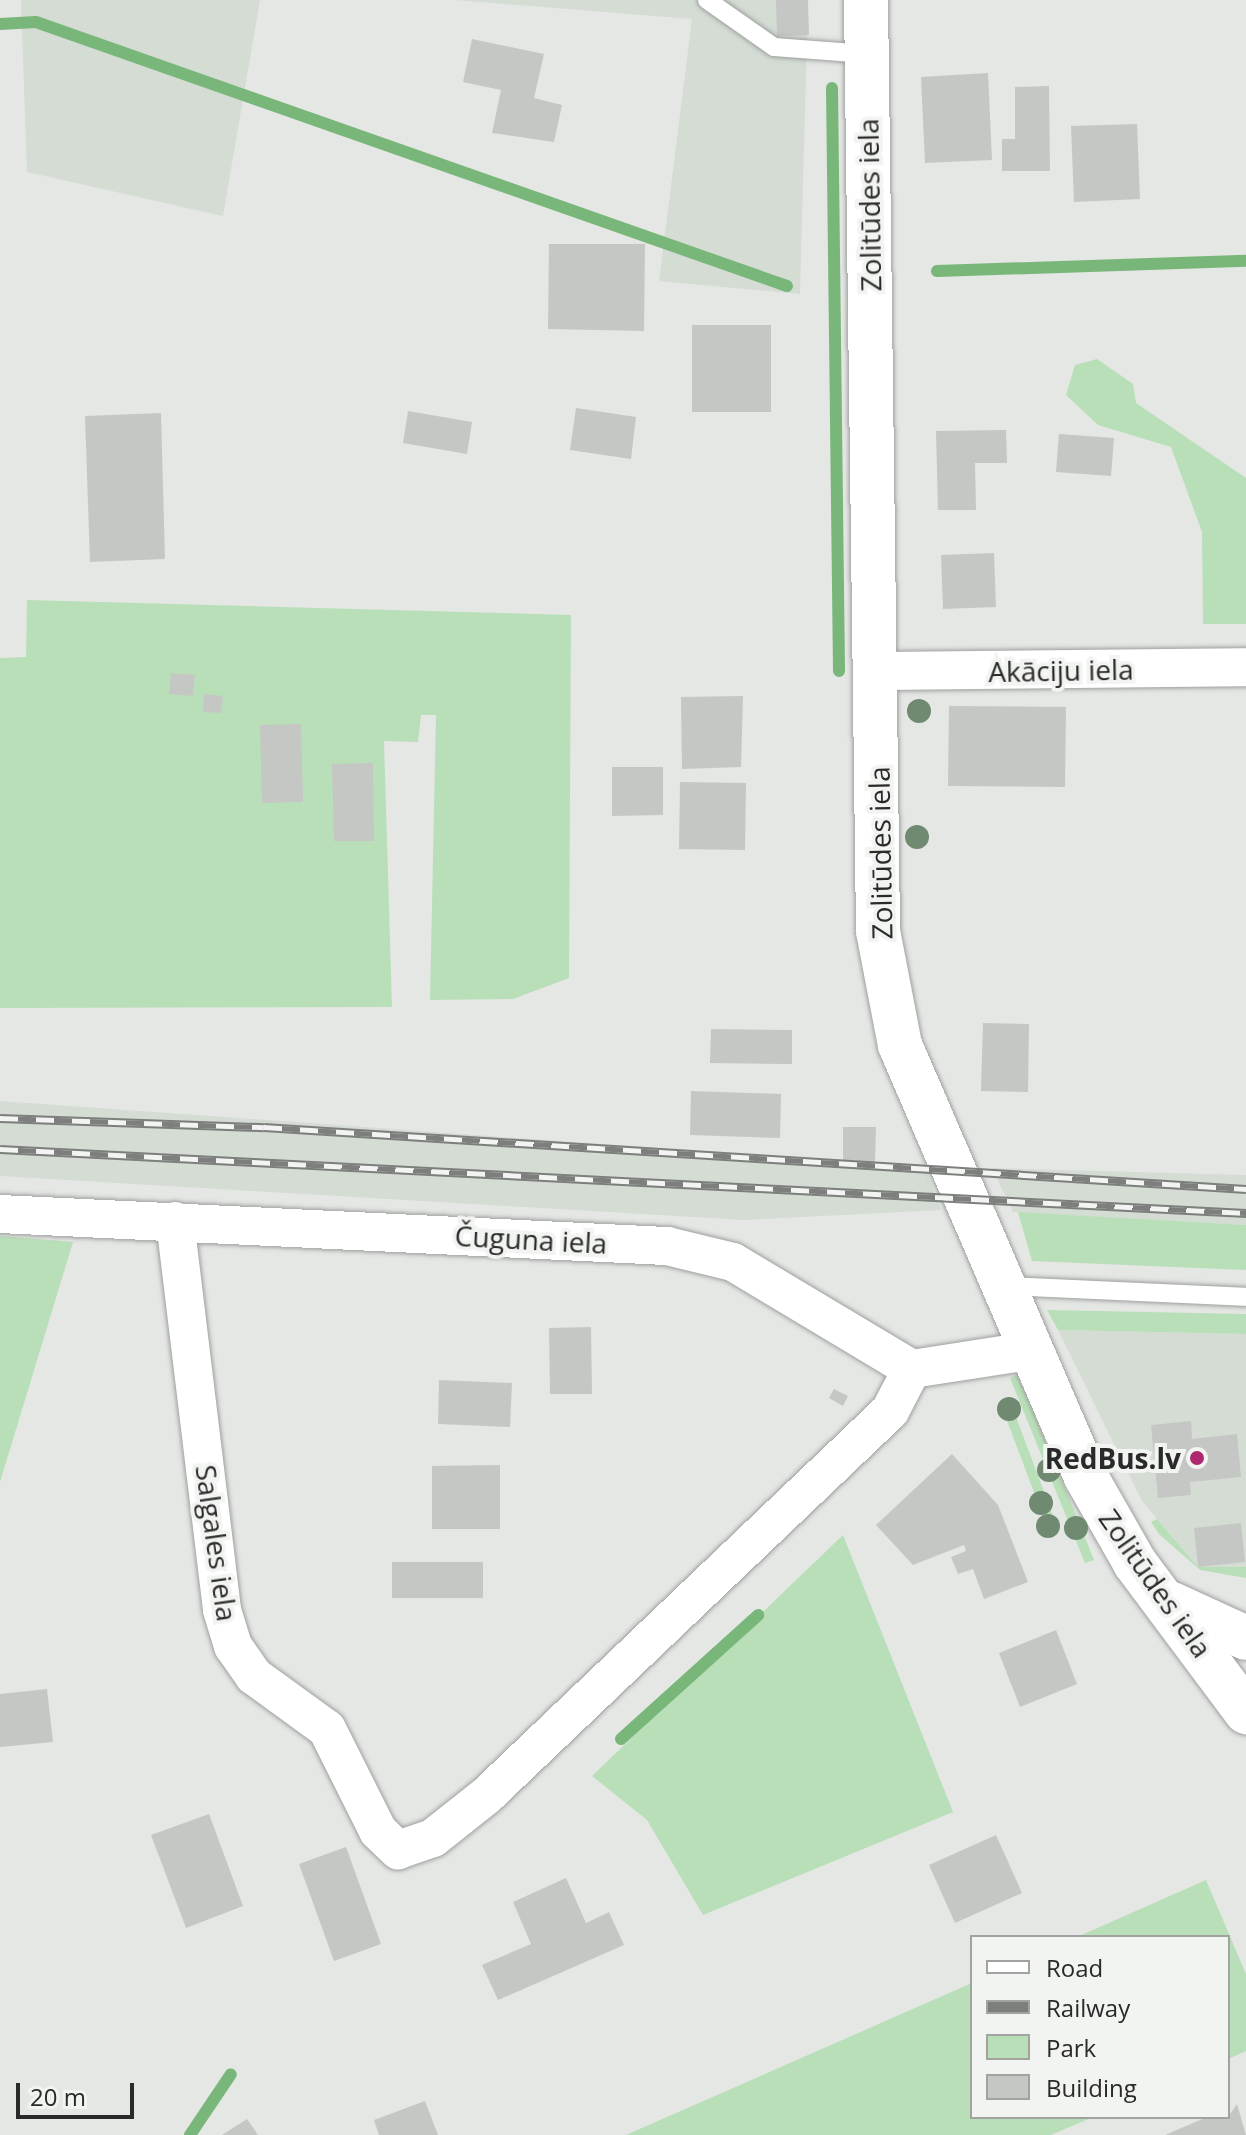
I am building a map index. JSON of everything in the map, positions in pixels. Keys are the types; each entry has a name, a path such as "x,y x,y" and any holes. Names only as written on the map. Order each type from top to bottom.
{"street":[{"name":"Zolitūdes iela","path":"866,0 878,931 900,1045 1028,1351 1111,1523 1246,1712"},
{"name":"Akāciju iela","path":"877,671 1246,667"},
{"name":"Čuguna iela","path":"0,1214 667,1246 733,1262 912,1369"},
{"name":"Salgales iela","path":"175,1221 222,1610 233,1646 254,1676 327,1729 378,1831 398,1850 433,1838 486,1796 890,1411 912,1369"},
{"path":"912,1369 1028,1351"},
{"path":"1167,1602 1246,1638"}],"lane":[{"path":"707,0 774,47 867,54"},
{"path":"1001,1285 1246,1297"}],"shaded area":[{"path":"21,0 260,0 223,216 27,172"},
{"path":"455,0 808,0 800,294 659,281 692,19"},
{"path":"0,1101 925,1167 941,1210 744,1220 0,1176"},
{"path":"992,1168 1246,1175 1246,1225 1013,1212"},
{"path":"1058,1330 1246,1334 1246,1567 1198,1567 1142,1501"}],"green space":[{"path":"1097,359 1133,384 1136,403 1246,478 1246,624 1203,624 1202,532 1171,447 1098,425 1066,395 1075,365"},
{"path":"27,600 571,615 569,978 513,999 430,1000 436,715 421,715 418,742 384,741 392,1007 0,1008 0,658 26,657"},
{"path":"1018,1212 1246,1225 1246,1270 1032,1261"},
{"path":"0,1236 73,1242 0,1482"},
{"path":"1047,1310 1246,1314 1246,1334 1058,1330"},
{"path":"1019,1374 1094,1560 1085,1563 1010,1378"},
{"path":"1009,1398 1058,1530 1049,1532 1000,1402"},
{"path":"1157,1519 1198,1567 1246,1567 1246,1578 1200,1570 1159,1534 1151,1522"},
{"path":"843,1535 953,1812 703,1915 647,1820 592,1776"},
{"path":"1206,1880 1229,1935 1082,1935"},
{"path":"1230,1936 1246,1974 1246,2051 1230,2058"},
{"path":"970,1984 970,2119 1088,2119 1051,2135 626,2135"}],"building":[{"path":"776,0 808,0 809,35 777,36"},
{"path":"472,39 544,54 534,98 562,105 554,142 492,133 501,90 463,82"},
{"path":"988,73 992,160 925,163 921,77"},
{"path":"1049,86 1050,171 1002,171 1002,139 1015,139 1015,87"},
{"path":"1137,124 1140,199 1074,202 1071,126"},
{"path":"549,244 645,244 644,331 548,329"},
{"path":"692,325 771,325 771,412 692,412"},
{"path":"576,408 636,417 631,459 570,450"},
{"path":"408,411 472,422 467,454 403,443"},
{"path":"161,413 165,559 90,562 85,416"},
{"path":"1006,430 1007,463 975,463 976,510 938,510 936,431"},
{"path":"1059,434 1114,438 1111,476 1056,472"},
{"path":"994,553 996,607 943,609 941,555"},
{"path":"171,673 195,675 193,696 169,694"},
{"path":"204,694 223,696 221,713 203,712"},
{"path":"743,696 741,767 682,769 681,697"},
{"path":"949,706 1066,707 1065,787 948,786"},
{"path":"301,724 303,802 262,803 260,725"},
{"path":"373,763 374,841 334,841 332,764"},
{"path":"612,767 663,767 663,815 612,816"},
{"path":"680,782 746,783 745,850 679,849"},
{"path":"983,1023 1029,1024 1028,1092 981,1091"},
{"path":"711,1029 792,1030 792,1064 710,1063"},
{"path":"691,1091 781,1094 780,1138 690,1135"},
{"path":"843,1127 876,1127 875,1162 843,1161"},
{"path":"591,1327 592,1394 550,1394 549,1328"},
{"path":"439,1380 512,1383 510,1427 438,1424"},
{"path":"834,1389 848,1396 843,1406 829,1398"},
{"name":"RedBus.lv","path":"1191,1421 1192,1439 1237,1434 1241,1477 1190,1482 1191,1495 1158,1498 1151,1425"},
{"path":"952,1454 998,1505 1028,1582 984,1599 973,1569 958,1574 951,1557 966,1551 964,1545 913,1565 876,1525"},
{"path":"500,1465 500,1529 432,1529 432,1466"},
{"path":"1241,1523 1245,1562 1198,1567 1194,1528"},
{"path":"392,1562 483,1562 483,1598 392,1598"},
{"path":"1056,1630 1077,1684 1020,1707 999,1653"},
{"path":"47,1689 53,1742 0,1747 0,1694"},
{"path":"209,1814 243,1906 186,1928 151,1835"},
{"path":"996,1835 1022,1893 955,1923 929,1865"},
{"path":"346,1847 381,1944 334,1961 299,1864"},
{"path":"566,1878 586,1923 609,1912 624,1945 498,2000 482,1965 531,1944 513,1902"},
{"path":"425,2101 438,2135 379,2135 374,2120"},
{"path":"1237,2104 1246,2135 1165,2135 1202,2119 1230,2119"},
{"path":"247,2119 258,2135 222,2135"}],"waterway":[{"path":"0,24 36,22 787,286"},
{"path":"832,88 839,671"},
{"path":"937,271 1246,261"},
{"path":"621,1739 758,1615"},
{"path":"190,2135 231,2074"}],"railway":[{"path":"0,1118 264,1127 1246,1189"},
{"path":"0,1149 1246,1213"}],"place":[{"name":"RedBus.lv","path":"1197,1458"}]}
